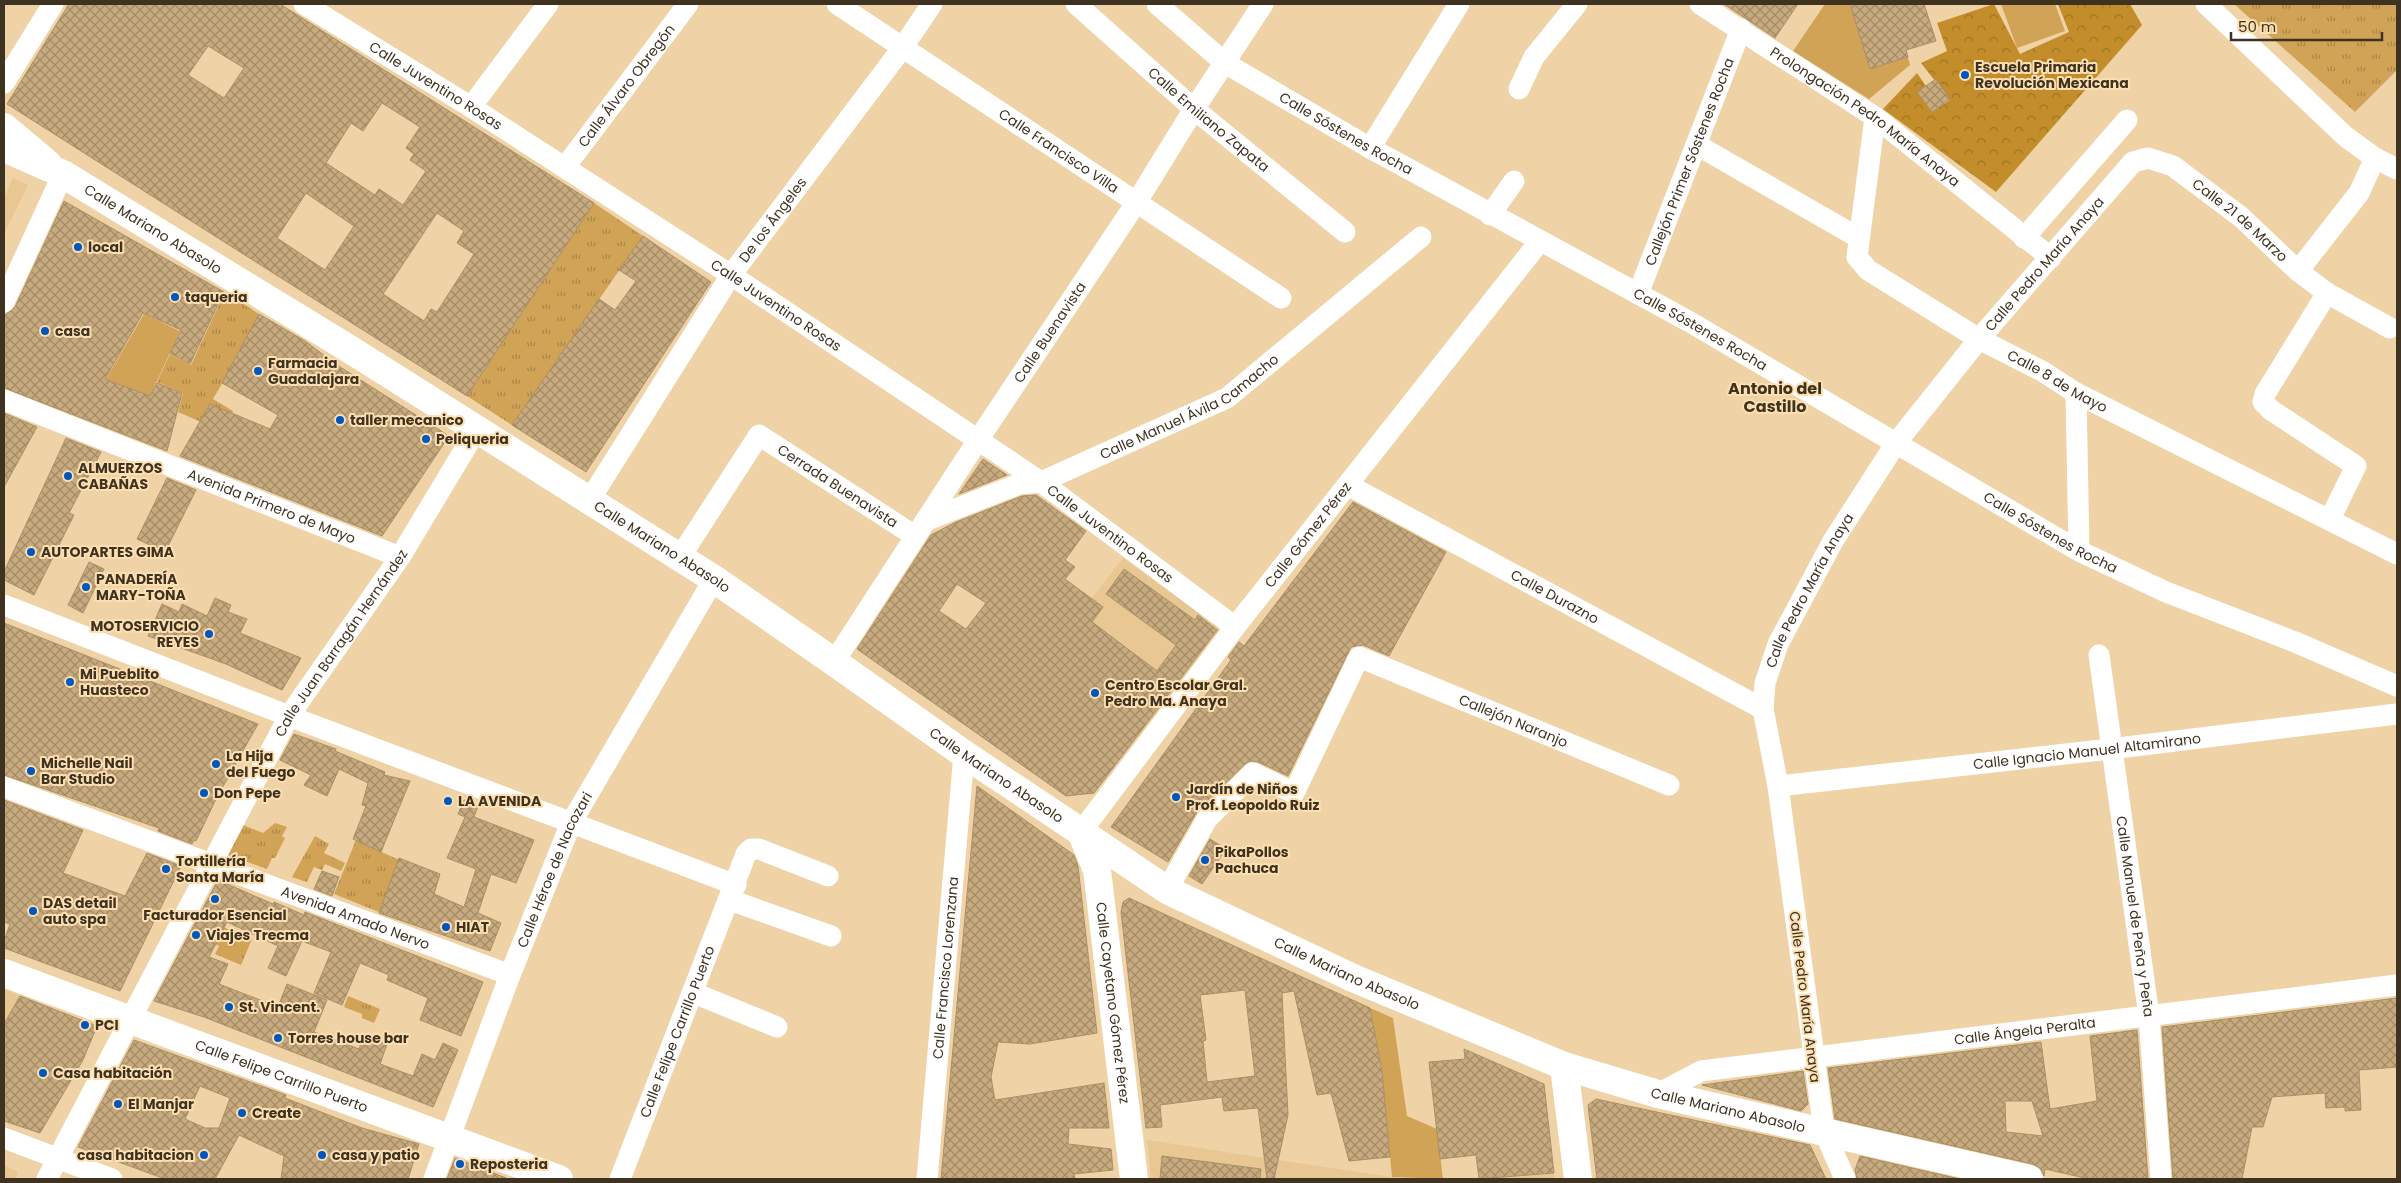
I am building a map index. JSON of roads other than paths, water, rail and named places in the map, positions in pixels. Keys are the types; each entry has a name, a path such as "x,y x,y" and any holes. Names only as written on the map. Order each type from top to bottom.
{"main road":[{"name":"Calle Mariano Abasolo","path":"4,127 59,172 477,429 714,579 964,754 1167,890 1353,978 1564,1066 1658,1094 2029,1179"},
{"name":"Calle Mariano Abasolo","path":"4,148 59,172"},
{"name":"Calle Cayetano Gómez Pérez","path":"1080,832 1097,870 1134,1179"},
{"name":"Calle Felipe Carrillo Puerto","path":"4,973 558,1179"},
{"path":"1564,1066 1578,1179"}],"street":[{"path":"4,83 53,4"},
{"name":"Calle Juventino Rosas","path":"304,4 471,107 731,275 1041,482 1235,627"},
{"path":"471,107 548,4"},
{"name":"Calle Álvaro Obregón","path":"565,168 688,4"},
{"name":"Calle Francisco Villa","path":"837,4 1281,298"},
{"name":"De los Ángeles","path":"589,501 731,275 903,47 932,4"},
{"name":"Calle Emiliano Zapata","path":"1076,4 1194,109 1345,232"},
{"name":"Calle Sóstenes Rocha","path":"1157,4 1225,63 1370,148 1638,294 2079,551 2166,592 2295,642 2397,686"},
{"name":"Calle Buenavista","path":"834,662 978,440 1136,203 1194,109 1264,4"},
{"path":"1370,148 1458,4"},
{"path":"1519,89 1534,57 1577,4"},
{"name":"Prolongación Pedro María Anaya","path":"1700,4 1875,117 2051,258"},
{"path":"2206,4 2346,137 2375,158 2397,169"},
{"name":"Callejón Primer Sóstenes Rocha","path":"1638,294 1741,29"},
{"name":"Calle 8 de Mayo","path":"1875,117 1857,257 1868,270 1979,339 2042,371 2076,393 2397,554"},
{"path":"2024,238 2127,120"},
{"path":"1697,145 1859,238"},
{"name":"Calle Pedro María Anaya","path":"1845,1179 1824,1131 1812,1056 1778,786 1762,709 1765,683 1778,644 1833,541 1896,443 1979,339 2133,162 2148,158"},
{"name":"Calle 21 de Marzo","path":"2148,158 2173,166 2241,217 2298,271 2327,293 2390,328"},
{"path":"2298,271 2359,193 2375,158"},
{"path":"4,302 59,172"},
{"path":"1490,215 1514,181"},
{"name":"Calle Manuel Ávila Camacho","path":"920,529 1019,484 1041,482 1227,398 1421,237"},
{"name":"Calle Gómez Pérez","path":"1080,832 1235,627 1540,241"},
{"path":"2327,293 2265,394 2263,402 2271,410 2356,466 2330,519"},
{"path":"2076,393 2079,551"},
{"name":"Avenida Primero de Mayo","path":"4,400 400,557"},
{"name":"Calle Juan Barragán Hernández","path":"47,1179 289,716 400,557 477,429"},
{"name":"Cerrada Buenavista","path":"680,558 759,435 920,529"},
{"name":"Calle Durazno","path":"1348,485 1762,709"},
{"name":"Calle Héroe de Nacozari","path":"434,1179 510,975 571,823 714,579"},
{"path":"4,605 571,823 831,936"},
{"name":"Calle Manuel de Peña y Peña","path":"2099,655 2110,749 2149,1016 2161,1179"},
{"name":"Callejón Naranjo","path":"1167,890 1207,819 1253,773 1294,793 1359,657 1668,785"},
{"name":"Calle Ignacio Manuel Altamirano","path":"1778,786 2110,749 2397,714"},
{"name":"Calle Francisco Lorenzana","path":"927,1179 964,754"},
{"name":"Avenida Amado Nervo","path":"4,787 510,975"},
{"name":"Calle Felipe Carrillo Puerto","path":"620,1179 694,993 746,854 751,849 758,850 828,876"},
{"name":"Calle Ángela Peralta","path":"1658,1094 1701,1071 2397,985"},
{"path":"694,993 777,1027"},
{"path":"4,1138 112,1179"}],"place":[{"name":"Escuela Primaria Revolución Mexicana","path":"1965,75"},
{"name":"local","path":"78,247"},
{"name":"taqueria","path":"175,297"},
{"name":"casa","path":"45,331"},
{"name":"Farmacia Guadalajara","path":"258,371"},
{"name":"taller mecanico","path":"340,420"},
{"name":"Peliqueria","path":"426,439"},
{"name":"ALMUERZOS CABAÑAS","path":"68,476"},
{"name":"AUTOPARTES GIMA","path":"31,552"},
{"name":"PANADERÍA MARY-TOÑA","path":"86,587"},
{"name":"MOTOSERVICIO REYES","path":"209,634"},
{"name":"Mi Pueblito Huasteco","path":"70,682"},
{"name":"Centro Escolar Gral. Pedro Ma. Anaya","path":"1095,693"},
{"name":"La Hija del Fuego","path":"216,764"},
{"name":"Michelle Nail Bar Studio","path":"31,771"},
{"name":"Don Pepe","path":"204,793"},
{"name":"Jardín de Niños Prof. Leopoldo Ruiz","path":"1176,797"},
{"name":"LA AVENIDA","path":"448,801"},
{"name":"PikaPollos Pachuca","path":"1205,860"},
{"name":"Tortillería Santa María","path":"166,869"},
{"name":"Facturador Esencial","path":"215,899"},
{"name":"DAS detail auto spa","path":"33,911"},
{"name":"HIAT","path":"446,927"},
{"name":"Viajes Trecma","path":"196,935"},
{"name":"St. Vincent.","path":"229,1007"},
{"name":"PCI","path":"85,1025"},
{"name":"Torres house bar","path":"278,1038"},
{"name":"Casa habitación","path":"43,1073"},
{"name":"El Manjar","path":"118,1104"},
{"name":"Create","path":"242,1113"},
{"name":"casa habitacion","path":"204,1155"},
{"name":"casa y patio","path":"322,1155"},
{"name":"Reposteria","path":"460,1164"}],"district":[{"name":"Antonio del Castillo","path":"1775,397"}]}
